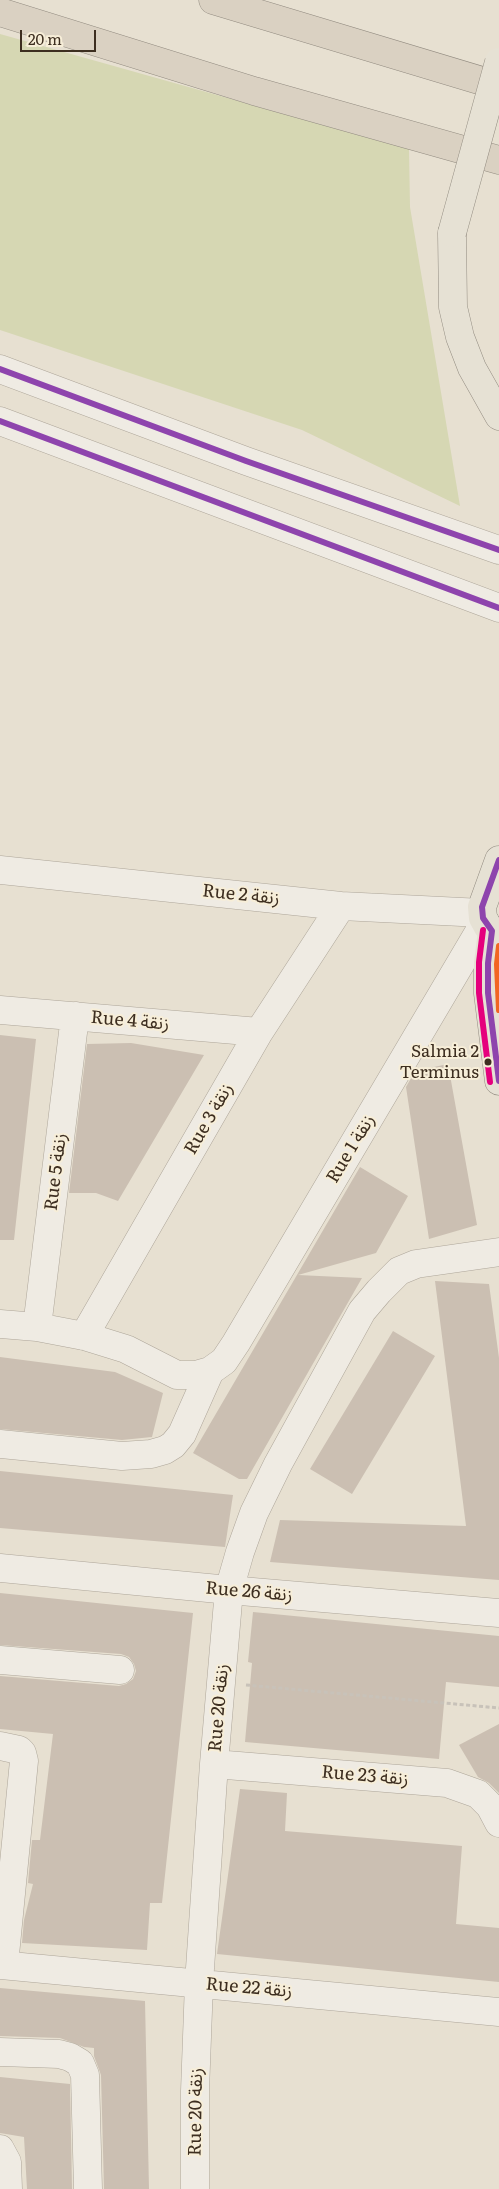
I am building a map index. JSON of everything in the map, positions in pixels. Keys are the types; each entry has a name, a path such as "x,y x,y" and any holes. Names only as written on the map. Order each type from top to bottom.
{"highway":[{"path":"213,0 499,86"},
{"path":"0,12 254,91 499,160"}],"main road":[{"path":"499,62 452,233 453,307 460,337 472,368 499,416"},
{"path":"499,860 490,915 488,963 488,993 499,1081"}],"street":[{"path":"0,369 246,461 499,550"},
{"path":"0,421 63,443 247,516 499,608"},
{"name":"Rue 2 زنقة","path":"0,870 341,906 490,915"},
{"name":"Rue 3 زنقة","path":"84,1336 259,1032 341,906"},
{"name":"Rue 1 زنقة","path":"210,1371 224,1361 236,1343 490,915"},
{"name":"Rue 4 زنقة","path":"0,1010 259,1032"},
{"name":"Rue 5 زنقة","path":"37,1327 75,1016"},
{"name":"Rue 20 زنقة","path":"196,2189 195,2091 199,1983 214,1764 229,1590 240,1552 254,1512 278,1464 362,1311 399,1271 431,1260 499,1252"},
{"path":"0,1324 37,1327 84,1336 126,1349 177,1375 196,1375 210,1371"},
{"path":"0,1444 122,1456 151,1454 165,1450 182,1434 210,1371"},
{"name":"Rue 26 زنقة","path":"0,1568 499,1613"},
{"path":"0,1660 120,1670"},
{"path":"2,1965 10,1817 24,1761 11,1749"},
{"name":"Rue 23 زنقة","path":"214,1764 447,1783 478,1794 490,1806 499,1823"},
{"name":"Rue 22 زنقة","path":"2,1965 499,2012"},
{"path":"0,2052 58,2054 70,2057 80,2063 85,2075 88,2189"},
{"path":"0,2149 7,2162 8,2189"}],"path":[{"path":"221,1682 499,1708"}],"green space":[{"path":"0,34 409,149 410,207 460,506 302,430 0,330"}],"building":[{"path":"0,1035 36,1039 14,1240 0,1240"},
{"path":"131,1043 204,1055 118,1201 96,1193 69,1193 87,1044"},
{"path":"448,1064 477,1225 429,1239 406,1087 415,1071"},
{"path":"360,1167 408,1196 376,1253 298,1275 362,1278 247,1479 239,1479 193,1453"},
{"path":"435,1281 489,1284 499,1358 499,1580 270,1562 280,1520 466,1526"},
{"path":"393,1331 435,1356 352,1494 310,1469"},
{"path":"0,1357 115,1372 163,1393 152,1437 122,1440 0,1429"},
{"path":"0,1471 233,1495 225,1547 0,1528"},
{"path":"0,1593 193,1613 162,1903 150,1903 147,1950 22,1943 24,1920 33,1884 28,1883 32,1840 40,1840 53,1734 0,1729 0,1676 119,1686 133,1679 136,1671 129,1657 121,1654 0,1645"},
{"path":"253,1612 499,1636 499,1687 446,1682 439,1759 245,1742 252,1663 248,1662"},
{"path":"499,1724 499,1793 489,1783 478,1777 459,1745"},
{"path":"240,1789 287,1793 285,1831 462,1846 456,1924 499,1928 499,1982 217,1954"},
{"path":"0,1988 145,2001 149,2189 104,2189 101,2075 94,2056 94,2048 84,2047 60,2038 0,2036"},
{"path":"0,2077 70,2084 72,2189 27,2189 24,2137 0,2133"}],"transit line":[{"path":"0,369 246,461 499,550"},
{"path":"0,421 499,608"},
{"path":"499,860 482,907 483,918 492,931 488,963 488,993 499,1081"},
{"path":"483,930 479,962 479,993 490,1082"},
{"path":"499,946 497,964 499,1010"}],"place":[{"name":"Salmia 2 Terminus","path":"488,1062"}]}
